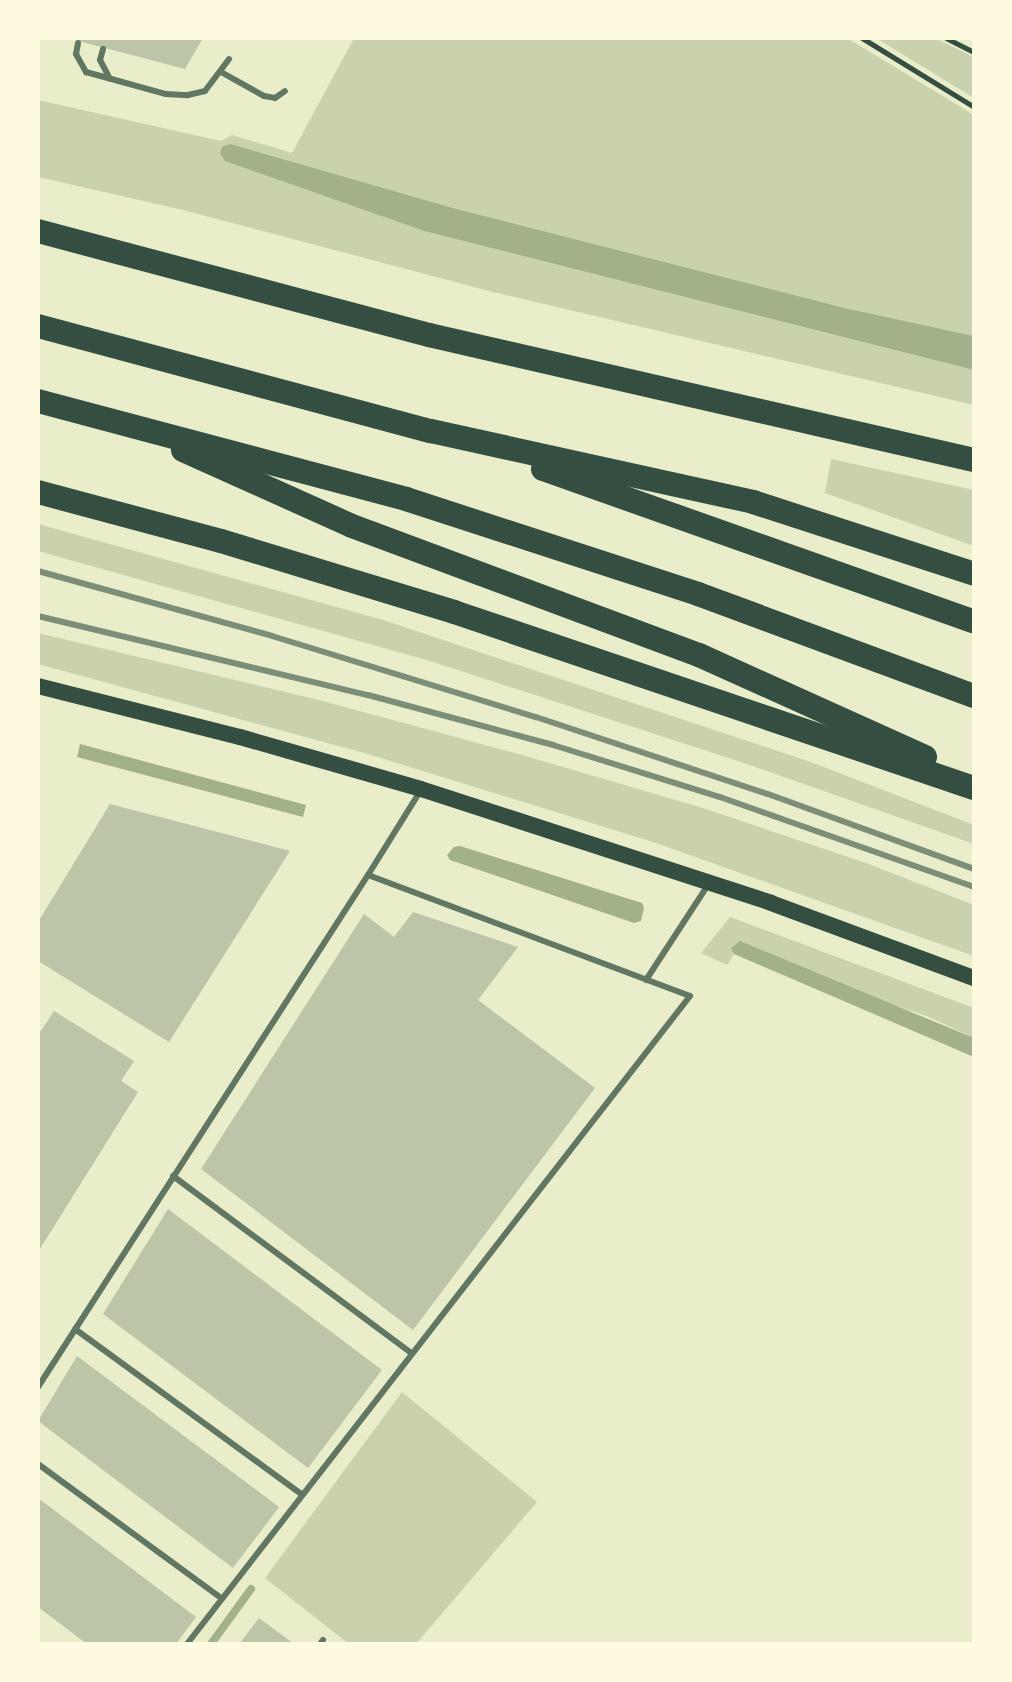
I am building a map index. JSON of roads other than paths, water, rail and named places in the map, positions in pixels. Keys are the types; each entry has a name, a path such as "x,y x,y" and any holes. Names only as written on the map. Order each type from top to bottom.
{"highway":[{"path":"38,231 429,335 974,460"},
{"path":"38,326 431,431 753,502 974,574"},
{"path":"38,401 406,499 698,594 974,696"},
{"path":"116,420 352,526 699,655 974,778"},
{"path":"431,431 743,537 974,622"},
{"path":"38,492 221,541 454,612 974,788"}],"main road":[{"path":"38,686 240,737 421,789 710,882 974,978"}],"lane":[{"path":"78,43 76,54 86,72 166,94 188,95 205,91 229,59"},
{"path":"103,49 100,60 110,79"},
{"path":"221,72 264,96 275,98 285,91"},
{"path":"38,1387 421,789"},
{"path":"187,1644 220,1597 690,996 368,875"},
{"path":"646,980 710,882"},
{"path":"173,1176 411,1353"},
{"path":"75,1329 301,1494"},
{"path":"38,1464 220,1597"}],"waterway":[{"path":"211,1644 251,1589"}],"railway":[{"path":"38,571 272,636 536,717 768,794 974,869"},
{"path":"38,616 368,695 553,745 720,797 974,887"}]}
